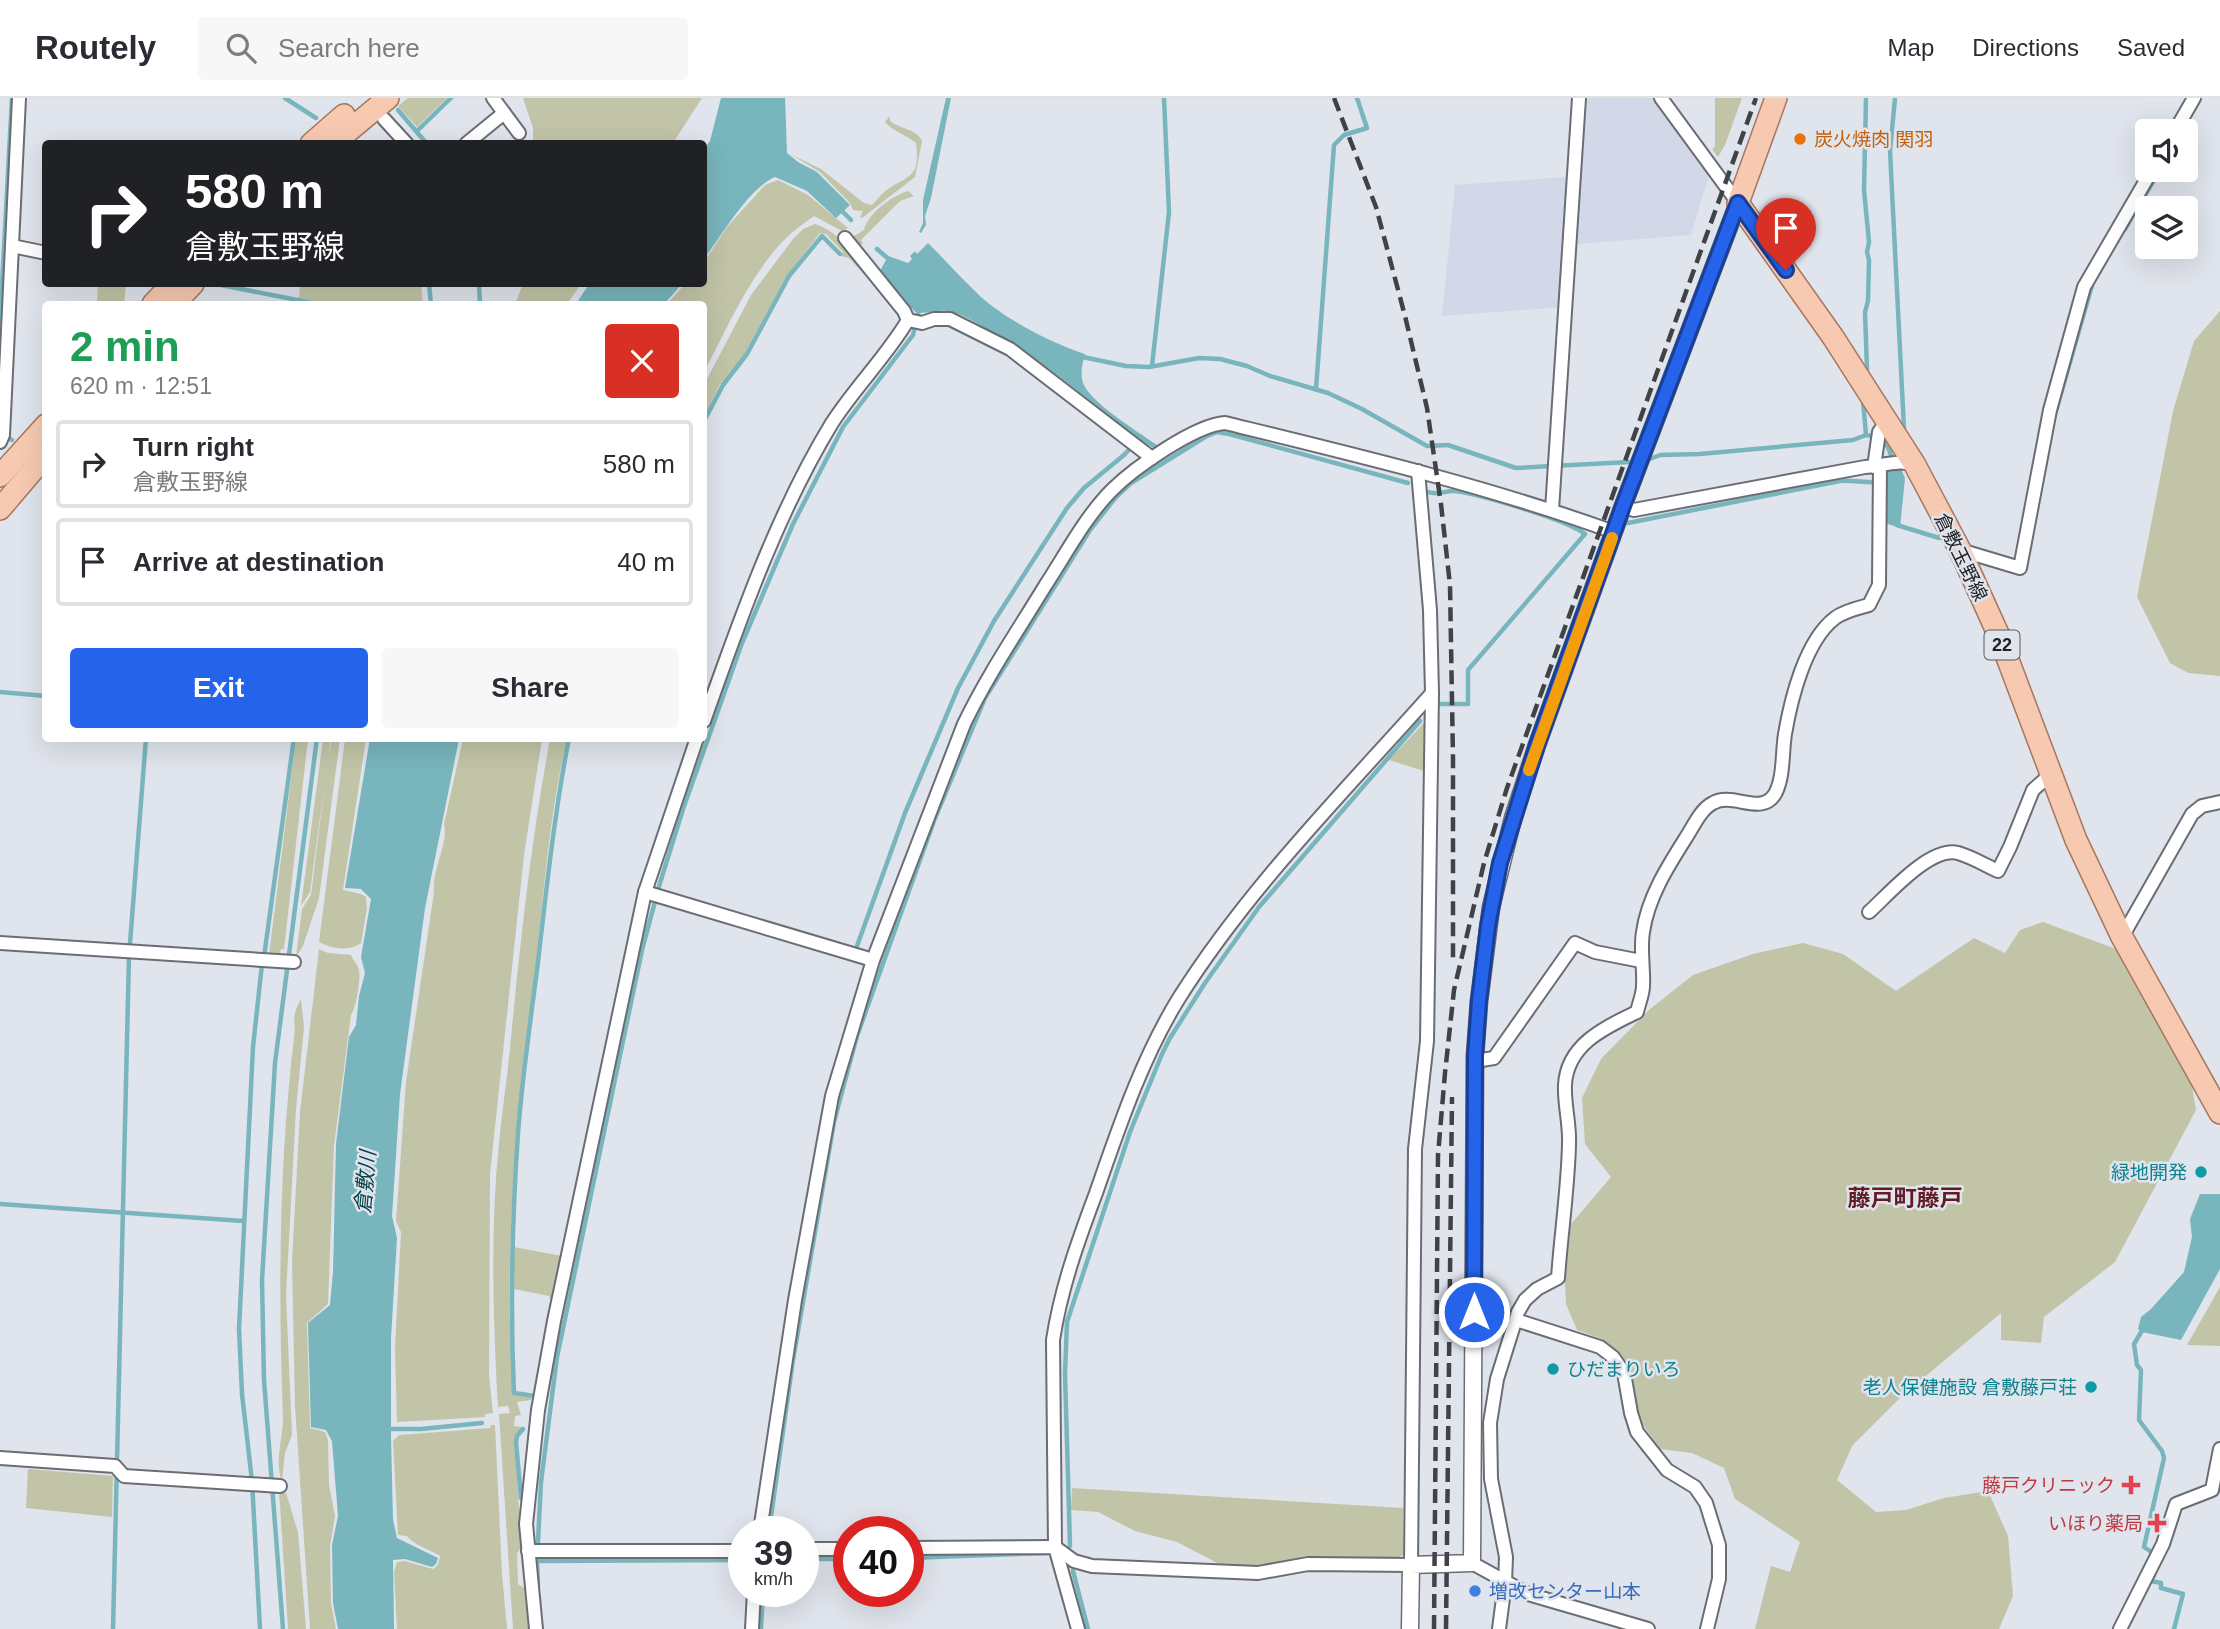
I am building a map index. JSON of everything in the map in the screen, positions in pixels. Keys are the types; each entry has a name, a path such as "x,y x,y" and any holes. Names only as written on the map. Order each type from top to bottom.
{"main road":[{"path":"317,140 364,98"},
{"path":"1738,203 1776,98"},
{"path":"339,140 386,108"},
{"name":"倉敷玉野線","path":"1738,203 1833,337 1881,432 1891,465 1960,550 1999,636 2076,840 2122,937 2220,1113"},
{"path":"156,301 169,287"},
{"path":"177,301 190,287"},
{"path":"0,476 42,429"},
{"path":"0,509 42,460"}],"street":[{"path":"0,442 3,435 19,98"},
{"path":"493,98 519,133"},
{"path":"1552,510 1579,98"},
{"path":"1472,1563 1475,1061 1485,946 1500,863 1537,745 1623,506 1738,203 1661,98"},
{"path":"2182,119 2194,98"},
{"path":"386,108 405,140"},
{"path":"471,140 504,113"},
{"path":"1960,550 2020,568 2050,410 2084,287 2145,182"},
{"path":"845,238 914,321"},
{"path":"13,243 42,252"},
{"path":"707,713 754,588 803,478 833,422 914,321 950,319 1010,349 1134,444 1160,453"},
{"path":"762,1516 793,1313 832,1096 873,960 964,724 979,692 1085,523 1111,491 1160,453 1205,428 1225,423 1419,471 1552,510 1614,532"},
{"path":"1499,1629 1506,1557 1491,1479 1490,1423 1497,1379 1525,1300 1537,1289 1558,1278 1569,1142 1565,1084 1569,1070 1578,1052 1594,1034 1636,1012 1643,988 1643,933 1649,905 1677,852 1706,808 1715,801 1725,799 1762,805 1769,802 1780,782 1785,734 1793,696 1809,655 1823,629 1837,617 1870,605 1875,597 1879,585 1880,482 1891,465 1881,432"},
{"path":"1623,506 1634,510 1891,465"},
{"path":"1410,1629 1415,1149 1427,1041 1432,693 1430,610 1419,471"},
{"path":"1078,1629 1055,1547 1053,1339 1067,1273 1119,1125 1156,1041 1178,999 1208,956 1269,876 1432,693"},
{"path":"536,1629 534,1552 526,1524 540,1397 554,1321 652,894 696,742"},
{"path":"1869,912 1915,869 1941,855 1956,852 1998,871 2033,790 2052,774"},
{"path":"2122,937 2192,814 2202,806 2220,802"},
{"path":"652,894 873,960"},
{"path":"0,943 289,962"},
{"path":"1475,1061 1494,1058 1575,943 1595,952 1642,961"},
{"path":"1516,1320 1600,1347 1613,1357 1624,1373 1637,1432 1667,1470 1695,1487 1706,1503 1719,1545 1719,1579 1707,1629"},
{"path":"2120,1629 2163,1544 2176,1504 2212,1490 2220,1448"},
{"path":"0,1458 274,1486"},
{"path":"924,1548 1055,1547 1074,1561 1092,1566 1258,1573 1308,1564 1472,1563 1528,1594 1619,1626 1648,1629"},
{"path":"534,1552 728,1551"},
{"path":"752,1629 753,1607"}],"shaded area":[{"path":"1585,98 1655,98 1710,172 1691,235 1566,245 1563,307 1442,316 1455,185 1579,176"}],"green space":[{"path":"408,98 447,98 417,127 398,106"},
{"path":"523,98 702,98 675,140 533,140 533,128"},
{"path":"1715,98 1742,98 1718,157 1712,149 1715,147"},
{"path":"890,116 890,121 912,131 922,141 915,177 862,218 860,217 863,211 853,210 850,203 820,172 790,154 821,169 864,203 872,205 886,191 908,177 917,162 916,143 885,122"},
{"path":"778,180 808,195 848,228 842,231 814,216 785,239 750,285 707,366 707,301 670,301 682,287 707,287 707,257 727,227 765,185"},
{"path":"908,191 914,196 900,201 861,240 863,243 860,246 852,241 882,206"},
{"path":"815,224 838,237 865,267 888,300 849,258 841,256 843,252 826,234 820,233 785,279 744,355 719,386 707,411 707,379 751,295 803,229"},
{"path":"98,287 126,287 124,301 97,301"},
{"path":"300,287 421,287 423,301 316,301 299,298"},
{"path":"522,287 579,287 569,301 516,301"},
{"path":"2220,311 2220,676 2188,673 2170,663 2137,597 2173,411 2194,341"},
{"path":"1424,723 1424,771 1389,760"},
{"path":"296,742 308,742 284,949 281,949 279,956 269,955"},
{"path":"323,742 330,742 328,756 331,742 340,742 319,898 303,946 296,957 302,909 311,895 325,781 310,892 301,906"},
{"path":"345,742 366,742 343,890 366,897 367,908 361,943 351,948 340,948 319,942"},
{"path":"462,742 542,742 524,855 490,1174 489,1375 493,1413 485,1414 485,1417 397,1422 395,1347 401,1232 396,1221 406,1082 435,875 444,840 444,824"},
{"path":"549,742 566,742 548,854 514,1182 510,1289 514,1395 531,1397 531,1400 517,1402 521,1415 515,1416 514,1426 522,1427 515,1437 521,1547 517,1554 518,1584 524,1588 528,1629 513,1629 499,1414 510,1413 508,1406 498,1407 493,1242 499,1143 537,816"},
{"path":"2043,922 2116,949 2192,1086 2196,1110 2115,1262 2044,1317 2041,1343 2001,1340 2001,1313 1902,1396 1852,1446 1837,1480 1876,1512 1906,1510 1944,1498 1988,1491 2008,1536 2013,1596 1999,1629 1755,1629 1771,1566 1790,1572 1800,1542 1735,1499 1724,1468 1692,1453 1660,1449 1639,1419 1628,1366 1602,1339 1577,1330 1566,1304 1565,1281 1571,1224 1611,1177 1585,1144 1582,1098 1601,1059 1650,1009 1693,975 1753,954 1803,943 1843,954 1896,991 1974,938 2005,953 2020,930"},
{"path":"319,949 328,953 351,955 359,974 334,1146 328,1304 307,1323 310,1428 325,1432 328,1440 329,1485 335,1516 330,1546 331,1603 336,1629 310,1629 295,1406 292,1261 300,1112"},
{"path":"301,999 304,1027 296,1109 286,1295 292,1435 285,1453 282,1481 279,1458 283,1418 280,1272 283,1174 294,1017"},
{"path":"514,1247 562,1256 554,1301 550,1300 549,1296 514,1289"},
{"path":"2220,1287 2220,1346 2187,1345"},
{"path":"495,1425 507,1629 397,1629 394,1572 397,1562 405,1561 433,1569 438,1565 440,1556 407,1536 398,1535 393,1441 399,1435 490,1428"},
{"path":"28,1469 113,1476 112,1517 26,1508"},
{"path":"1072,1488 1403,1508 1404,1554 1395,1560 1309,1556 1255,1567 1223,1566 1177,1542 1135,1531 1098,1512 1071,1510"},
{"path":"279,1490 286,1493 298,1532 306,1629 288,1629"}],"water":[{"path":"721,98 785,98 787,153 817,172 850,205 836,218 807,191 775,177 745,202 707,255 707,145"},
{"path":"946,98 951,98 925,216 926,225 921,233 923,200"},
{"path":"928,243 981,297 1003,314 1044,337 1085,354 1082,379 1085,387 1099,403 1160,447 1157,450 1138,439 1048,368 971,320 947,311 915,312 880,271 888,256 908,263 915,251 917,254"},
{"path":"587,287 679,287 667,301 578,301"},
{"path":"1901,469 1905,478 1900,528 1885,523 1884,476 1889,470"},
{"name":"倉敷川","path":"369,742 458,742 425,908 400,1094 392,1216 397,1238 391,1338 393,1520 397,1538 438,1558 432,1567 405,1559 393,1560 394,1629 338,1629 333,1603 332,1545 338,1516 332,1441 326,1430 311,1427 308,1323 330,1305 336,1144 349,1037 356,1025 365,973 361,957 371,899 361,889 345,888"},
{"path":"2200,1194 2220,1194 2220,1269 2181,1340 2142,1332 2138,1329 2141,1317 2184,1272 2192,1237 2190,1219"}],"waterway":[{"path":"0,322 12,98"},
{"path":"285,98 316,118"},
{"path":"417,131 451,98"},
{"path":"1152,366 1169,212 1164,98"},
{"path":"1316,389 1334,145 1344,135 1367,128 1357,98"},
{"path":"1866,98 1864,190 1869,242 1868,301 1865,312 1867,370"},
{"path":"1895,98 1890,151 1904,429"},
{"path":"398,110 424,140"},
{"path":"2125,229 2153,182"},
{"path":"839,208 851,220"},
{"path":"707,415 723,385 747,354 789,276 822,236 840,254"},
{"path":"877,249 891,261"},
{"path":"2054,418 2093,282"},
{"path":"231,287 303,301"},
{"path":"429,287 431,301"},
{"path":"479,287 480,301"},
{"path":"707,741 742,643 793,524 843,427 913,335 919,310"},
{"path":"1078,356 1126,366 1149,367 1199,358 1220,359 1328,393 1427,446 1448,445 1516,468 1629,462"},
{"path":"1863,401 1866,435 1885,443 1893,463"},
{"path":"771,1516 793,1360 834,1122 857,1036 934,821 985,698 1090,530 1116,497 1131,483 1205,437 1217,432 1229,434 1408,483"},
{"path":"1650,459 1660,455 1700,454 1853,440 1866,435"},
{"path":"857,946 905,813 958,688 994,621 1067,508 1084,488 1141,437"},
{"path":"1628,523 1840,481 1879,482"},
{"path":"1428,492 1455,491 1483,497 1543,515 1585,534 1468,670 1468,704 1438,704"},
{"path":"1897,525 1939,538"},
{"path":"0,692 42,696"},
{"path":"1070,1546 1065,1373 1067,1322 1130,1132 1162,1054 1205,983 1259,907 1420,721"},
{"path":"113,1629 129,956 146,742"},
{"path":"264,957 293,742"},
{"path":"283,1629 264,1380 262,1280 275,1063 316,742"},
{"path":"535,1396 514,1393 512,1295 516,1166 524,1072 547,883 568,742"},
{"path":"538,1586 541,1482 557,1357 642,950 683,809 707,742"},
{"path":"260,1629 252,1481 242,1394 239,1329 253,1047 262,964"},
{"path":"0,1204 243,1221"},
{"path":"2143,1329 2134,1344 2137,1365 2141,1370 2139,1420 2162,1451 2164,1458 2144,1547 2153,1553"},
{"path":"386,1429 421,1429 482,1423"},
{"path":"521,1498 516,1442 523,1429"},
{"path":"924,1557 1047,1553"},
{"path":"819,1559 833,1559"},
{"path":"537,1561 728,1560"},
{"path":"1073,1571 1088,1629"},
{"path":"2154,1575 2151,1581 2161,1583 2161,1588 2183,1594 2174,1629"},
{"path":"761,1629 762,1607"}],"railway":[{"path":"1334,98 1376,207 1405,316 1427,408 1441,504 1450,585 1453,964"},
{"path":"1434,1629 1438,1155 1454,990 1484,863 1507,788 1756,98"},
{"path":"1446,1629 1452,1097"}],"slow traffic":[{"path":"1529,770 1612,538"}],"place":[{"name":"炭火焼肉 関羽","path":"1800,139"},
{"name":"緑地開発","path":"2201,1172"},
{"name":"ひだまりいろ","path":"1553,1369"},
{"name":"老人保健施設 倉敷藤戸荘","path":"2091,1387"},
{"name":"藤戸クリニック","path":"2131,1485"},
{"name":"いほり薬局","path":"2157,1523"},
{"name":"増改センター山本","path":"1475,1591"}],"district":[{"name":"藤戸町藤戸","path":"1905,1198"}],"route":[{"path":"1474,1312 1475,1056 1479,1001 1491,907 1513,818 1618,519 1738,203 1786,270"}]}
